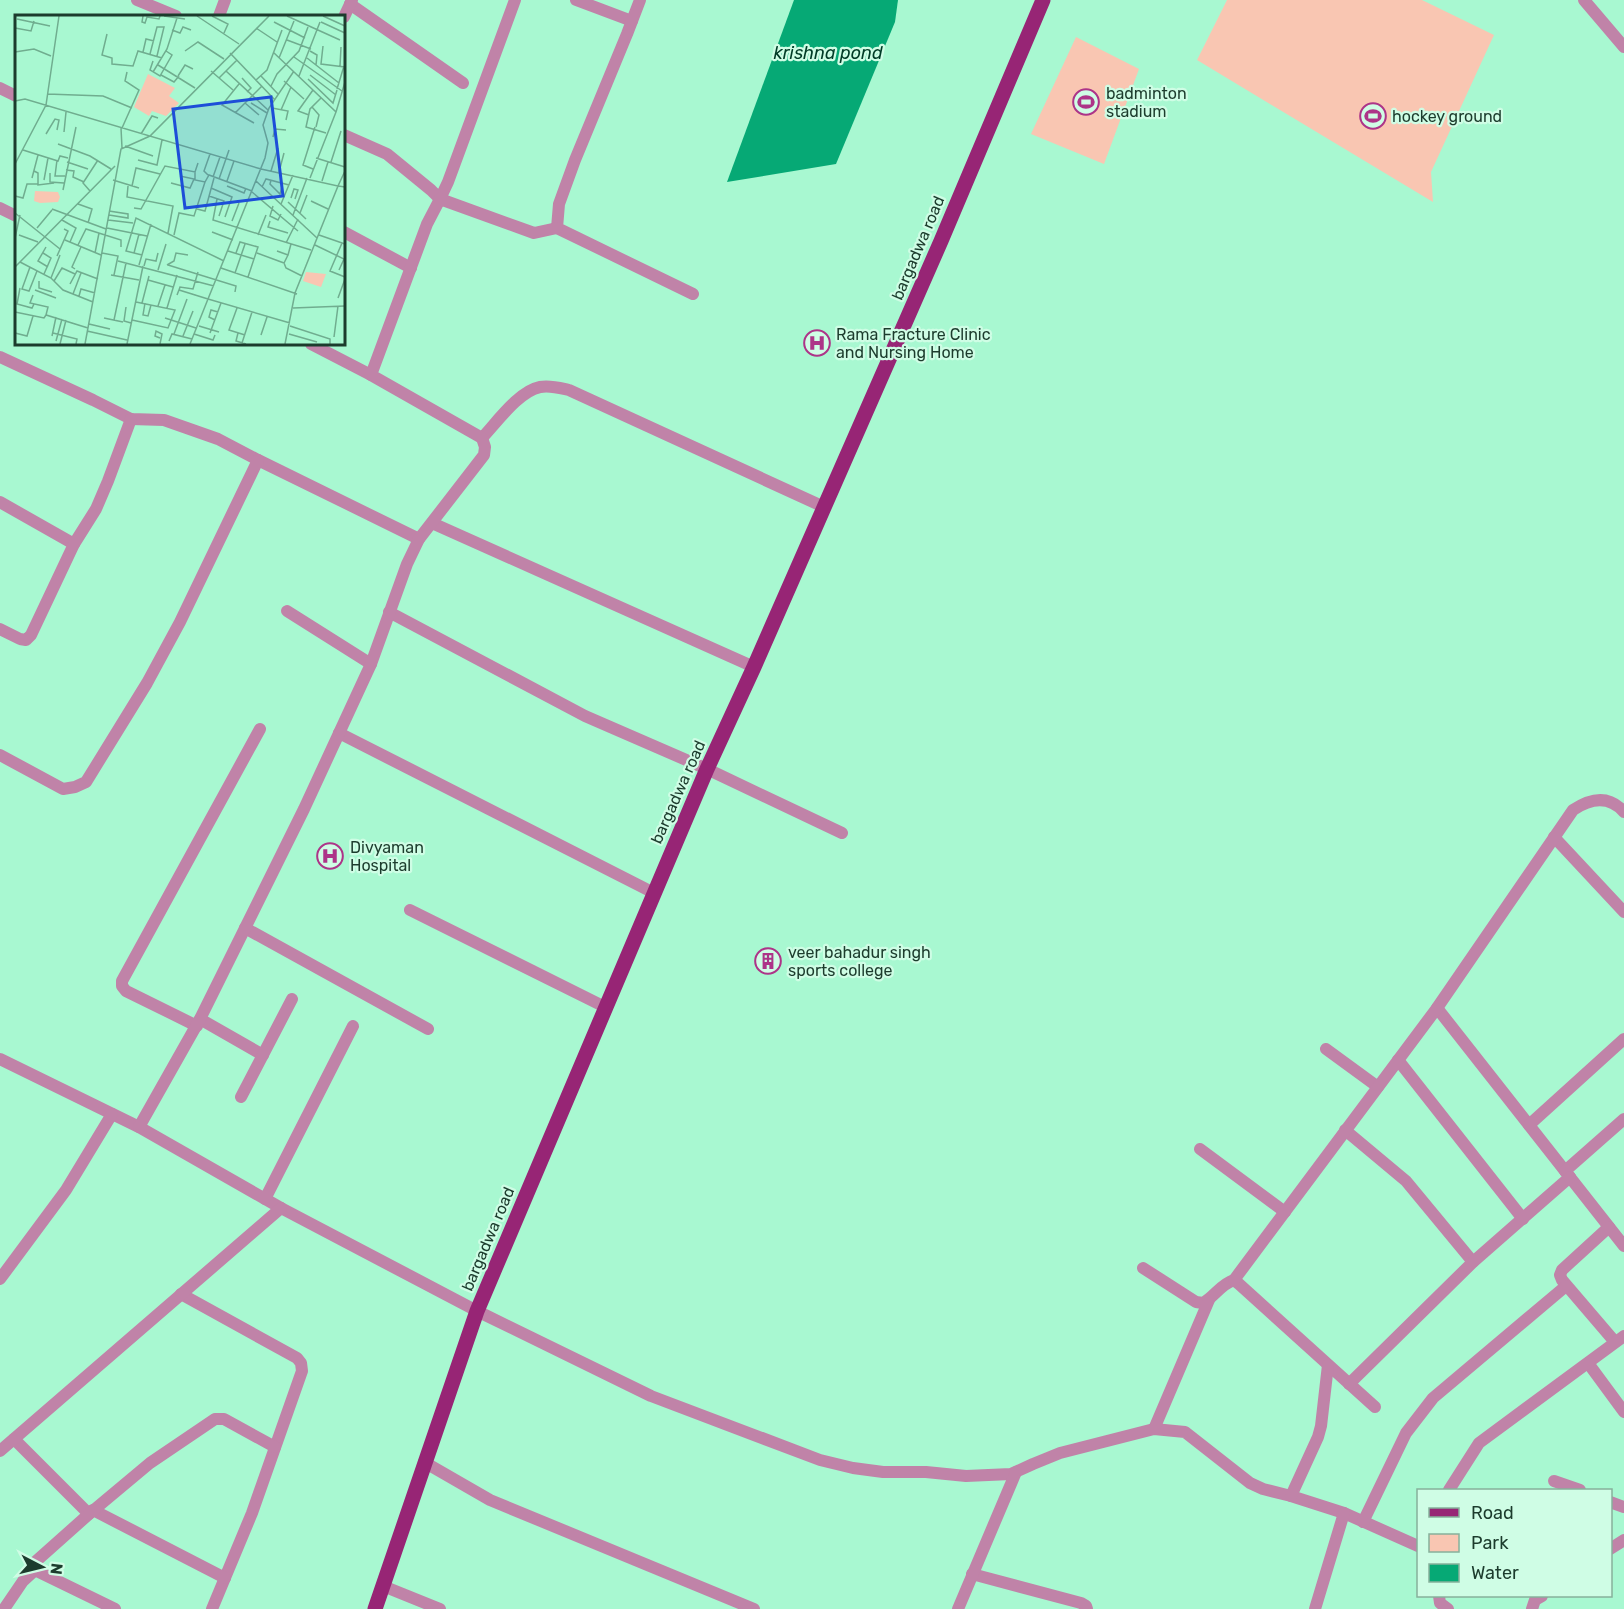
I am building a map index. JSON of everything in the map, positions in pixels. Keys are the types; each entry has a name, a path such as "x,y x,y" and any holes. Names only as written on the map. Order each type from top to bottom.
{"main road":[{"name":"bargadwa road","path":"375,1609 477,1311 707,769 941,241 1043,0"}],"street":[{"path":"137,0 174,15"},
{"path":"219,15 225,0"},
{"path":"371,375 427,224 448,182 514,0"},
{"path":"576,0 632,21"},
{"path":"557,228 559,204 574,160 640,0"},
{"path":"1584,0 1624,47"},
{"path":"351,2 463,83"},
{"path":"0,88 15,96"},
{"path":"345,135 387,154 440,199 534,233 557,228 693,294"},
{"path":"0,208 15,216"},
{"path":"345,233 411,268"},
{"path":"139,1127 199,1022 304,809 371,664 407,564 419,538 484,455 483,438 313,345"},
{"path":"0,357 132,419 164,420 218,439 419,538"},
{"path":"483,438 517,400 529,391 541,387 555,387 569,390 824,507"},
{"path":"0,629 20,639 26,640 31,635 74,544 96,509 132,419"},
{"path":"0,754 63,789 86,782 147,683 180,622 258,460"},
{"path":"0,502 74,544"},
{"path":"432,523 754,667"},
{"path":"287,611 371,664"},
{"path":"389,612 585,716 707,769 842,833"},
{"path":"260,729 122,981 122,986 126,991 199,1022 263,1055"},
{"path":"339,733 654,893"},
{"path":"1143,1268 1196,1302 1203,1303 1227,1283 1234,1281 1437,1008 1573,810 1582,804 1600,799 1610,801 1624,812"},
{"path":"1554,837 1624,912"},
{"path":"410,910 605,1007"},
{"path":"245,928 428,1029"},
{"path":"241,1097 292,999"},
{"path":"1437,1008 1624,1246"},
{"path":"265,1199 353,1026"},
{"path":"1529,1125 1624,1039"},
{"path":"1326,1049 1378,1087"},
{"path":"0,1059 139,1127 280,1208 477,1311 651,1396 820,1460 883,1472 926,1472 966,1476 1011,1474 1060,1453 1155,1430 1185,1432 1250,1483 1344,1513 1417,1544"},
{"path":"1398,1060 1523,1219"},
{"path":"0,1279 66,1190 112,1114"},
{"path":"1349,1384 1473,1262 1523,1219 1624,1119"},
{"path":"1346,1130 1407,1181 1473,1262"},
{"path":"1200,1149 1285,1212"},
{"path":"0,1451 280,1208"},
{"path":"1450,1489 1479,1443 1620,1339 1566,1286 1560,1275 1562,1270 1609,1227"},
{"path":"1234,1281 1375,1407"},
{"path":"1363,1522 1406,1433 1433,1398 1566,1286"},
{"path":"181,1294 297,1358 302,1371 252,1513 212,1609"},
{"path":"1155,1430 1209,1300"},
{"path":"1588,1363 1624,1412"},
{"path":"1291,1496 1318,1437 1328,1365"},
{"path":"115,1609 35,1570 32,1567 34,1563 150,1463 215,1419 224,1419 275,1447"},
{"path":"14,1439 91,1512 225,1578"},
{"path":"424,1462 490,1500 754,1609"},
{"path":"958,1609 1016,1472"},
{"path":"1554,1481 1575,1489"},
{"path":"1315,1609 1344,1513"},
{"path":"4,1609 23,1581 35,1570"},
{"path":"972,1574 1081,1603 1087,1609"},
{"path":"383,1586 440,1609"},
{"path":"1533,1609 1535,1600 1540,1597"}],"green space":[{"name":"hockey ground","path":"1227,0 1422,0 1494,35 1431,172 1433,202 1197,60"},
{"name":"badminton stadium","path":"1076,37 1139,69 1104,164 1031,134"}],"water":[{"name":"krishna pond","path":"794,0 898,0 895,22 836,164 727,182"}],"place":[{"name":"badminton stadium","path":"1086,102"},
{"name":"hockey ground","path":"1373,116"},
{"name":"Rama Fracture Clinic and Nursing Home","path":"817,343"},
{"name":"Divyaman Hospital","path":"330,856"},
{"name":"veer bahadur singh sports college","path":"768,961"}]}
